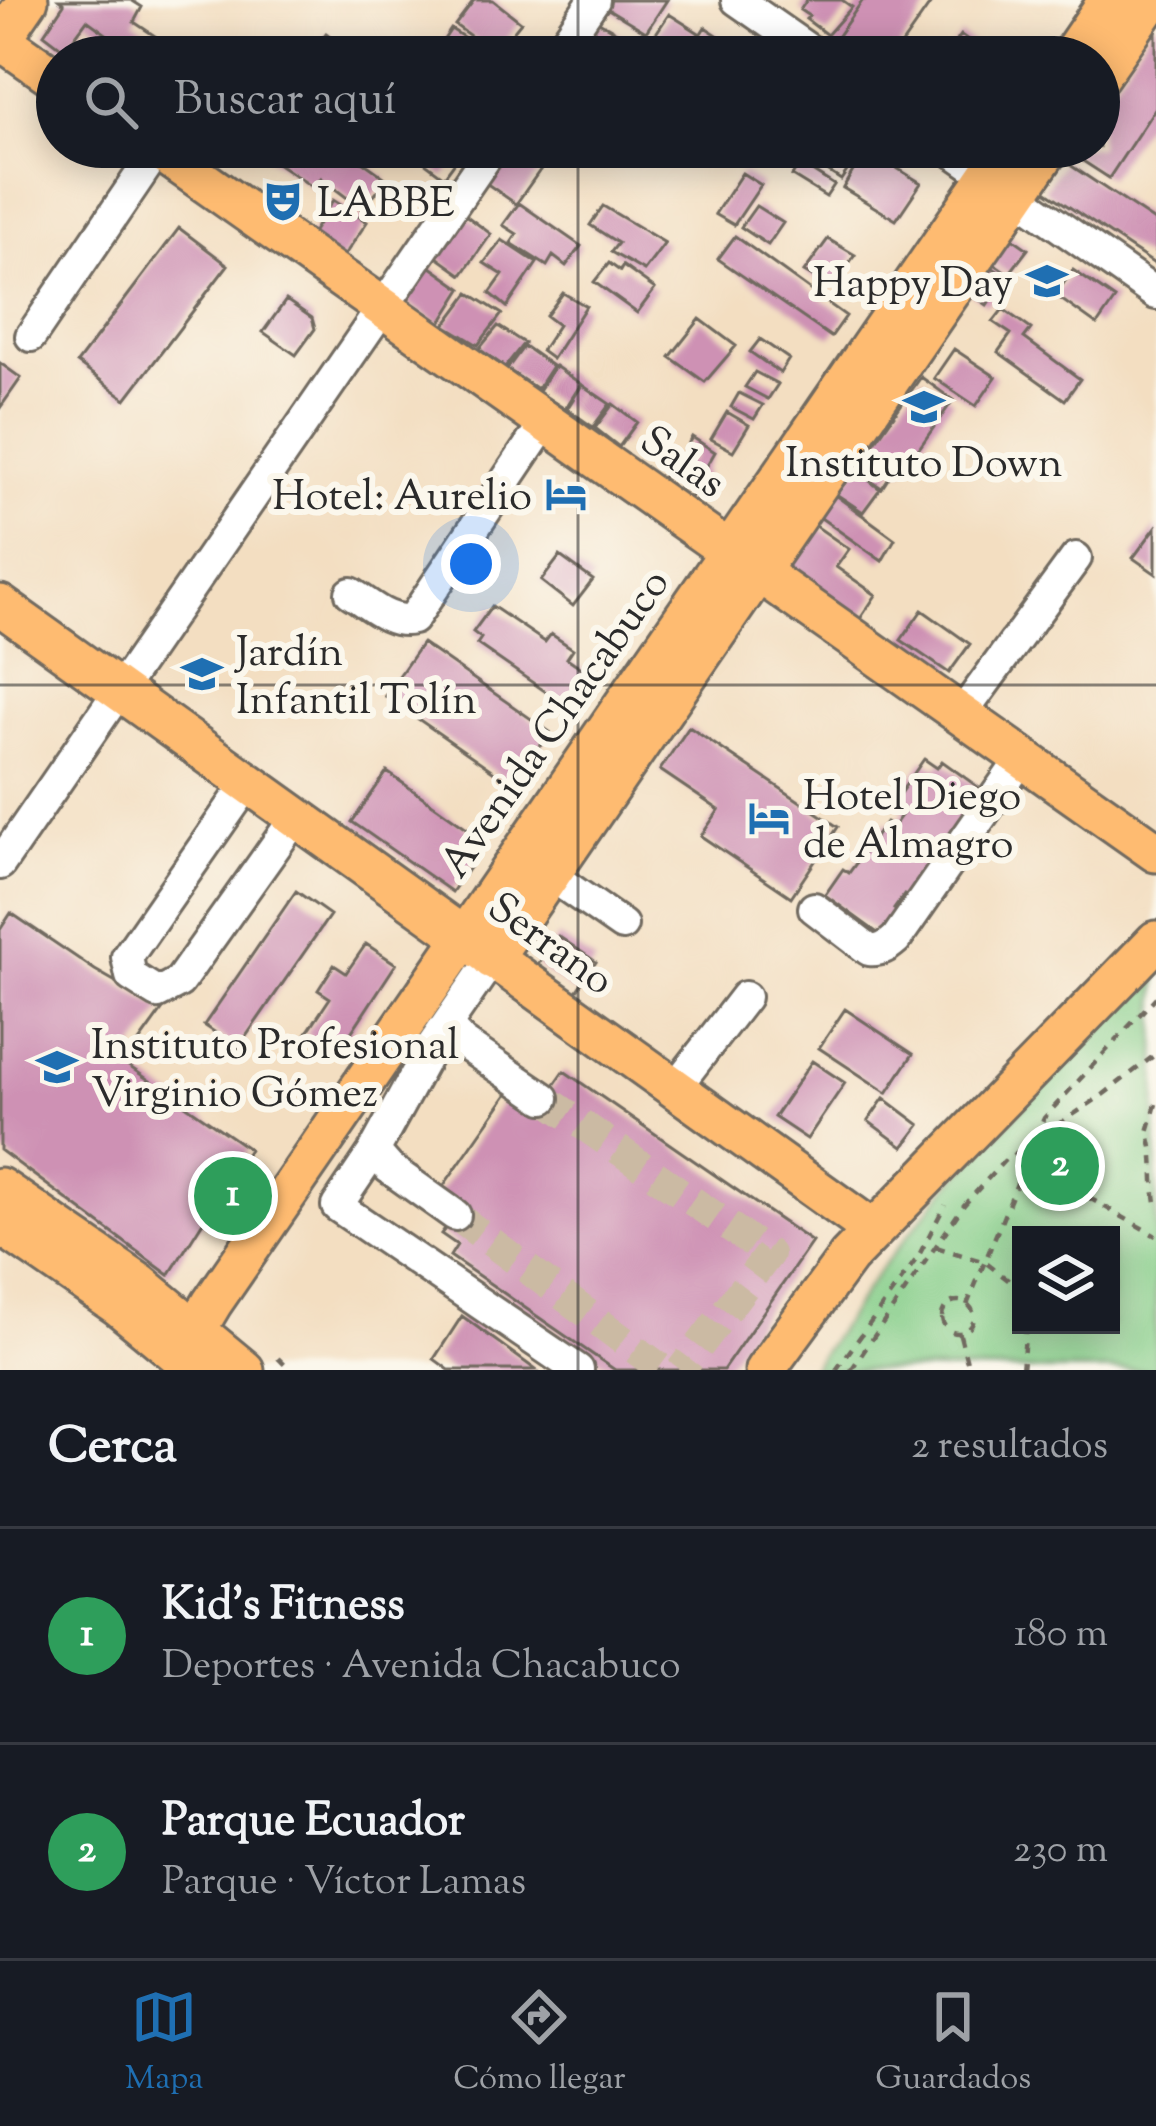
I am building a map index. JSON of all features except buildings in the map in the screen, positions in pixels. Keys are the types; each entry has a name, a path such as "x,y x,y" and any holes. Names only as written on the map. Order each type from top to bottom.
{"main road":[{"path":"28,0 0,40 36,65"},
{"path":"1084,36 1109,0"},
{"path":"1120,46 1152,0"},
{"name":"Salas","path":"186,168 1156,852"},
{"name":"Avenida Chacabuco","path":"191,1351 478,948 1004,173"},
{"name":"Avenida Chacabuco","path":"478,948 550,875 744,562"},
{"name":"Serrano","path":"0,605 873,1230"},
{"path":"765,1370 829,1279 873,1230 1156,941"},
{"path":"0,1188 140,1284 191,1351"},
{"path":"0,1224 191,1351 261,1364"},
{"path":"791,1370 836,1304 873,1230"}],"street":[{"path":"569,36 594,0"},
{"path":"737,0 789,36"},
{"path":"31,336 144,168"},
{"path":"0,864 479,168"},
{"path":"1004,173 1156,294"},
{"path":"351,593 394,619 413,619 547,421"},
{"path":"961,715 1076,558"},
{"path":"814,908 869,950 888,947 1022,758"},
{"path":"248,783 127,957 131,976 158,993 179,982 296,817"},
{"path":"550,875 622,925"},
{"name":"Avenida Chacabuco","path":"478,948 449,1022 337,1206 578,1370"},
{"path":"674,1088 746,997"},
{"path":"449,1022 464,1043 544,1098"},
{"path":"374,1151 388,1168 455,1215"}],"path":[{"path":"968,1305 1044,1118 1156,997"},
{"path":"851,1370 964,1205 1004,1161 1156,1054"},
{"path":"1156,1104 1148,1132 1156,1146 1152,1176 1156,1202"},
{"path":"1026,1162 1156,1236"},
{"path":"836,1370 918,1257 950,1196"},
{"path":"936,1247 985,1262 1012,1283"},
{"path":"955,1301 972,1311 973,1321 960,1332 945,1326 945,1307 955,1301"},
{"path":"960,1332 969,1370"},
{"path":"1022,1370 1025,1334"},
{"path":"261,1364 290,1370"}],"green space":[{"path":"1156,964 1156,1370 811,1370 879,1271 944,1191"}],"tunnel":[{"path":"544,1098 769,1254 681,1370"},
{"path":"455,1215 663,1370"}],"place":[{"name":"LABBE","path":"283,201"},
{"name":"Happy Day","path":"1047,281"},
{"name":"Instituto Down","path":"924,407"},
{"name":"Hotel: Aurelio","path":"566,494"},
{"name":"Jardín Infantil Tolín","path":"202,674"},
{"name":"Hotel Diego de Almagro","path":"769,818"},
{"name":"Instituto Profesional Virginio Gómez","path":"57,1067"},
{"name":"Parque Ecuador","path":"1060,1166"},
{"name":"Kid's Fitness","path":"233,1196"}]}
